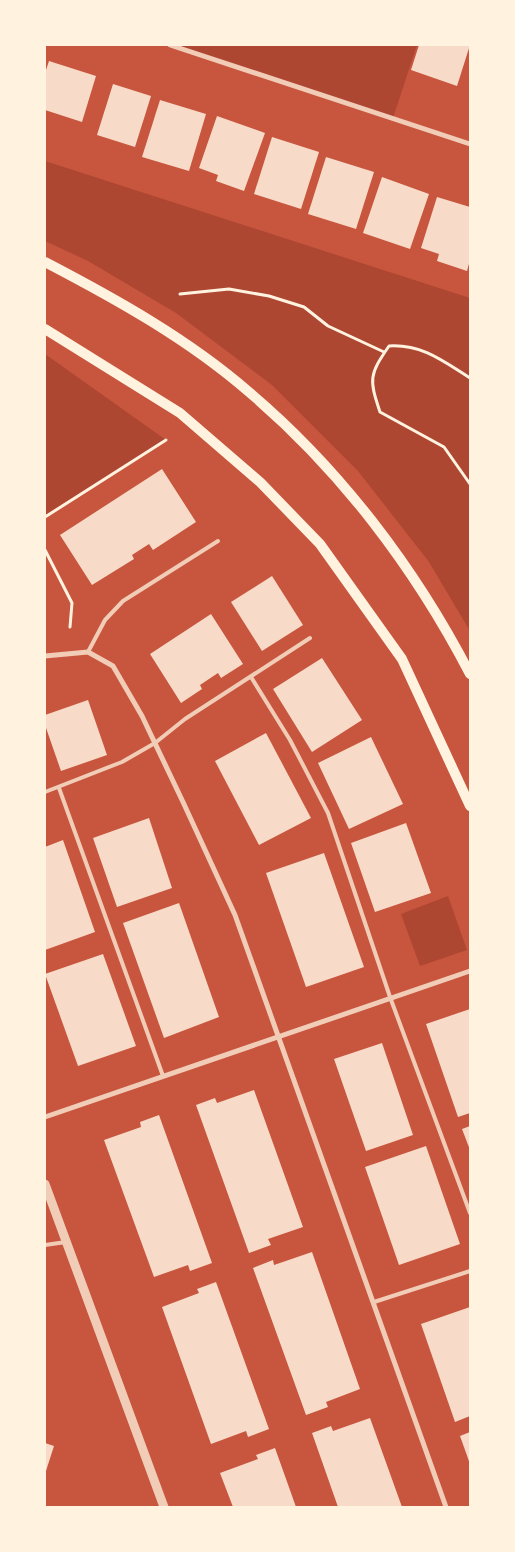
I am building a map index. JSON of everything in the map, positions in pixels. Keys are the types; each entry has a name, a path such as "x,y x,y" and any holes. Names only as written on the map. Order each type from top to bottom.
{"main road":[{"path":"45,262 110,296 197,352 249,391 298,437 357,504 404,562 452,638 470,674"},
{"path":"45,329 180,413 260,482 320,544 402,659 470,806"}],"street":[{"path":"170,45 470,144"},
{"path":"45,656 88,652 113,666 155,743 235,915 446,1507"},
{"path":"45,1117 470,970"},
{"path":"45,1184 164,1507"}],"lane":[{"path":"88,652 104,620 123,601 218,541"},
{"path":"45,792 122,762 155,743 185,719 310,638"},
{"path":"251,676 290,740 328,813 390,997 470,1213"},
{"path":"59,788 163,1076"},
{"path":"45,1245 66,1242"},
{"path":"374,1302 470,1271"}],"path":[{"path":"180,294 229,289 269,296 304,307 328,326 385,352"},
{"path":"470,378 430,353 405,345 389,346 378,361 371,384 380,412 444,447 470,484"},
{"path":"45,517 166,440"},
{"path":"45,550 72,604 70,627"}],"shaded area":[{"path":"176,45 417,45 393,118"},
{"path":"45,161 470,298 470,631 429,562 358,471 272,385 176,313 88,261 45,241"},
{"path":"45,354 166,440 45,517"},
{"path":"448,896 467,950 420,966 401,914"}],"building":[{"path":"419,45 470,45 457,86 411,70"},
{"path":"49,61 96,76 82,122 45,110 45,73"},
{"path":"113,84 151,96 135,147 97,135"},
{"path":"160,100 206,114 189,171 142,157"},
{"path":"217,116 265,133 244,191 216,181 218,175 199,168"},
{"path":"272,137 319,152 301,209 254,194"},
{"path":"326,157 374,172 356,229 308,214"},
{"path":"382,177 429,194 410,249 363,233"},
{"path":"437,197 470,207 470,260 467,271 437,261 439,254 421,248"},
{"path":"162,469 196,522 153,550 149,544 132,555 134,559 92,585 60,535"},
{"path":"272,576 303,625 262,651 231,602"},
{"path":"211,614 243,664 221,678 218,673 200,685 202,689 181,703 150,654"},
{"path":"322,658 362,720 312,752 273,689"},
{"path":"88,700 107,755 61,771 45,725 45,715"},
{"path":"266,733 311,818 259,845 215,761"},
{"path":"371,737 403,804 349,829 318,763"},
{"path":"149,818 172,888 117,907 93,838"},
{"path":"406,823 431,893 375,912 351,843"},
{"path":"63,840 95,932 45,950 45,847"},
{"path":"324,853 364,967 306,987 266,873"},
{"path":"179,903 219,1017 164,1038 123,923"},
{"path":"103,954 136,1046 78,1066 45,974"},
{"path":"470,1009 470,1113 458,1117 426,1024"},
{"path":"382,1043 413,1135 366,1151 334,1059"},
{"path":"254,1090 303,1227 268,1239 271,1245 249,1253 196,1105 215,1098 217,1103"},
{"path":"159,1115 212,1263 190,1271 188,1265 154,1277 104,1140 141,1127 140,1122"},
{"path":"470,1126 470,1150 462,1129"},
{"path":"426,1146 460,1244 399,1265 365,1167"},
{"path":"312,1252 360,1389 326,1402 328,1407 306,1415 253,1268 273,1260 274,1265"},
{"path":"216,1282 269,1429 248,1437 246,1431 211,1444 162,1307 199,1293 197,1289"},
{"path":"470,1307 470,1416 455,1422 421,1324"},
{"path":"370,1418 402,1507 338,1507 312,1433 331,1426 333,1431"},
{"path":"470,1432 470,1464 460,1436"},
{"path":"45,1443 54,1446 45,1474"},
{"path":"275,1448 296,1507 233,1507 220,1473 258,1459 256,1455"}]}
